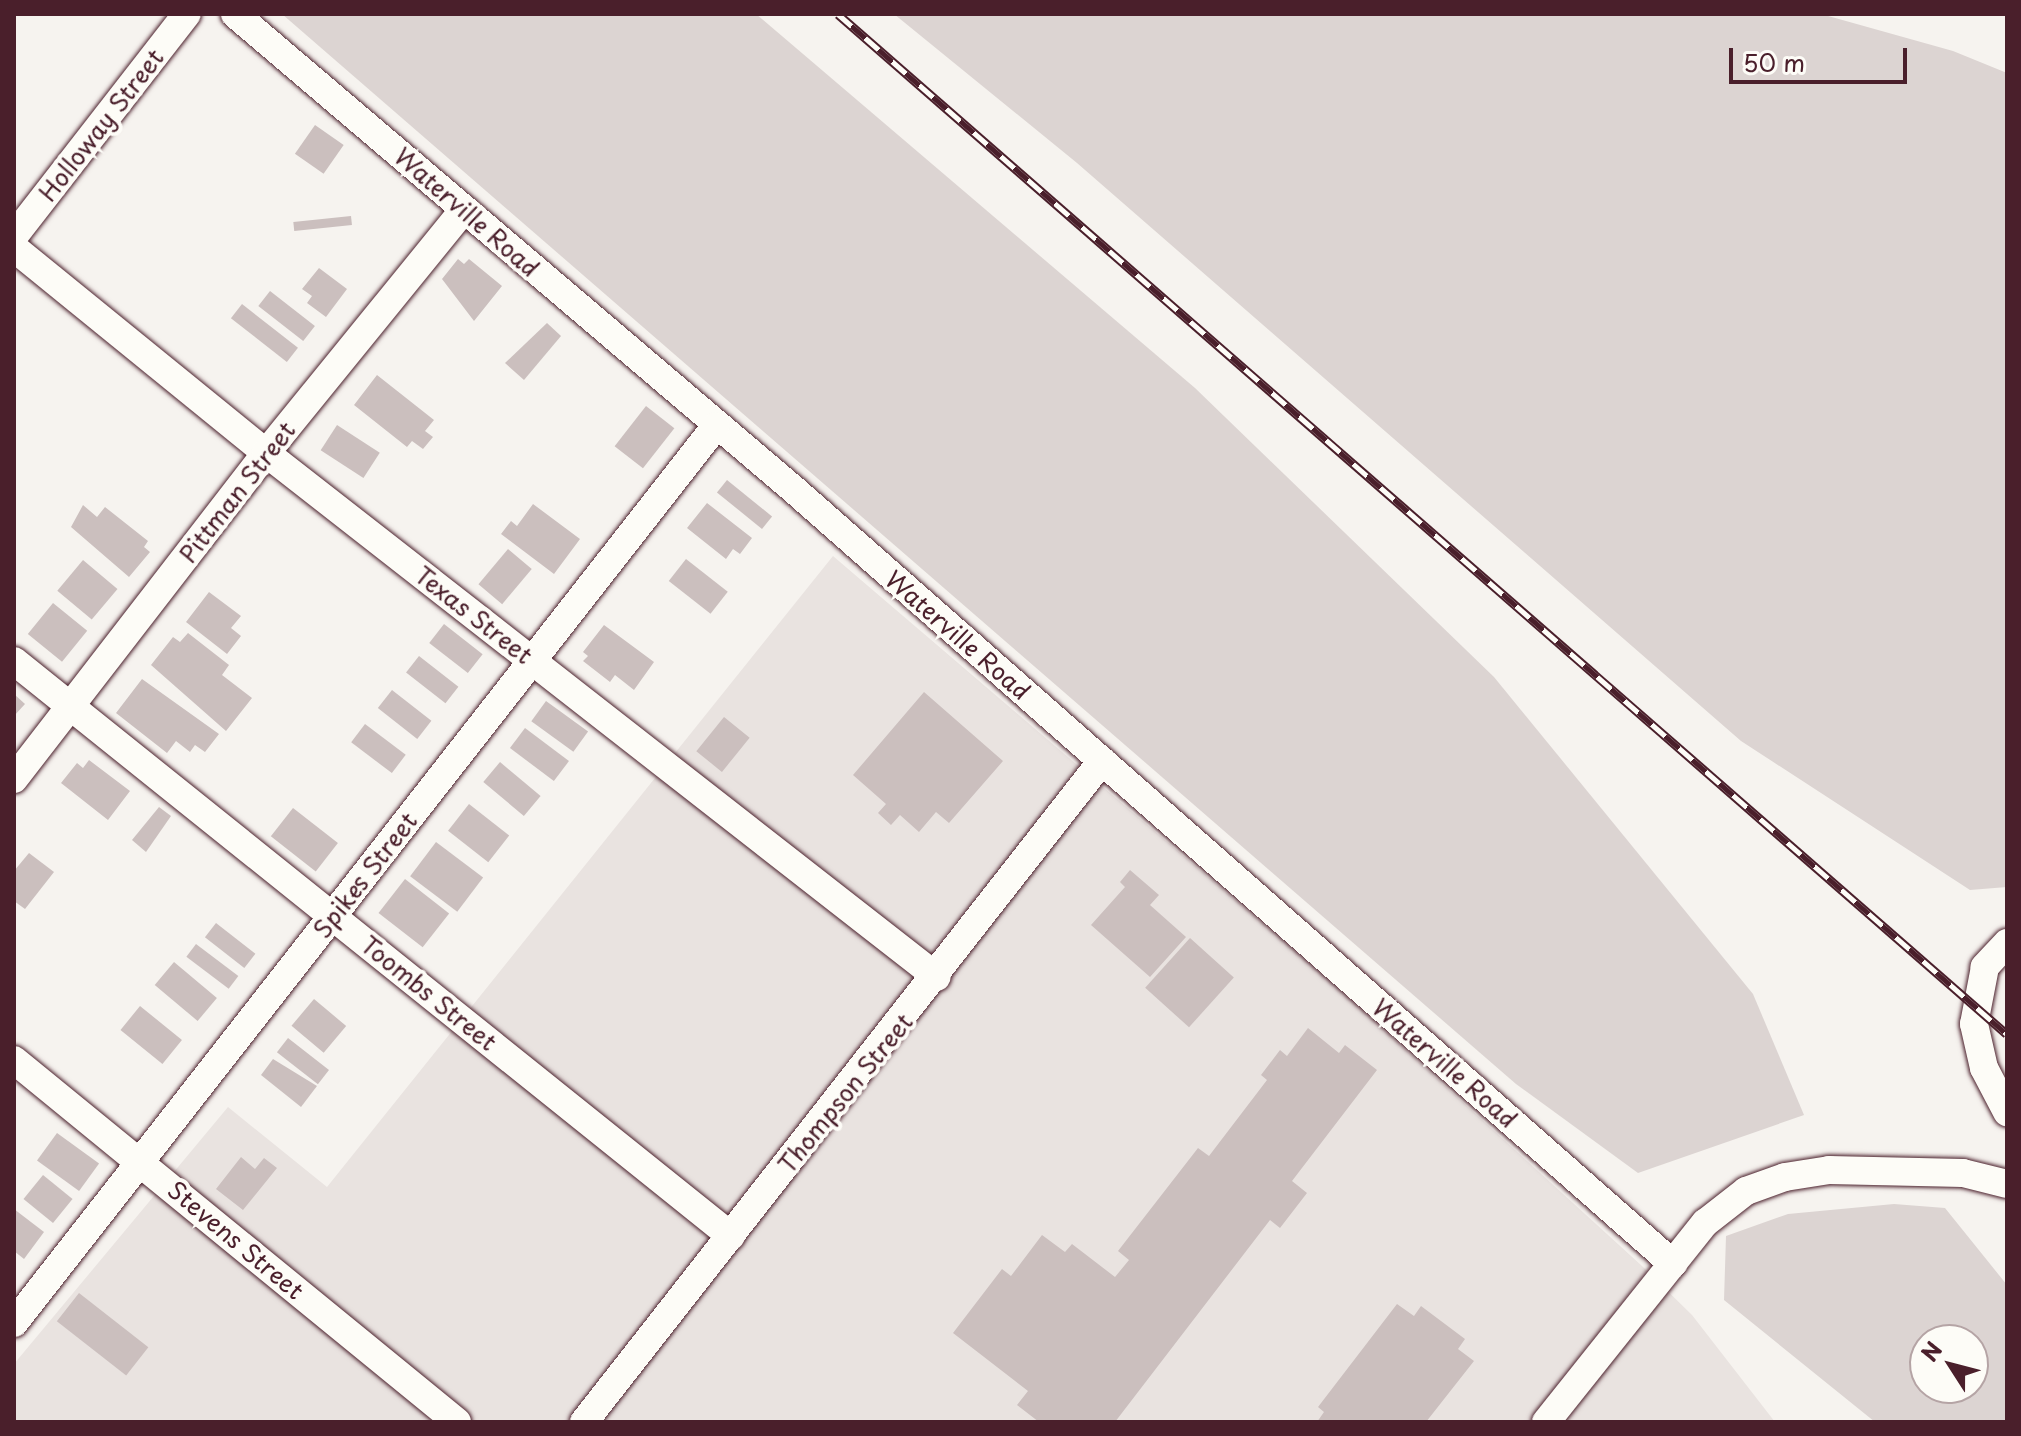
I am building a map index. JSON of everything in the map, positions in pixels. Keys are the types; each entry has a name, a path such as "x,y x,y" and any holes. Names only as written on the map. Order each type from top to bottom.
{"street":[{"name":"Holloway Street","path":"14,236 187,14"},
{"name":"Waterville Road","path":"235,14 1102,761 1673,1264"},
{"name":"Pittman Street","path":"14,779 266,453 464,209"},
{"name":"Texas Street","path":"14,248 266,453 937,977"},
{"name":"Spikes Street","path":"14,1323 715,427"},
{"name":"Toombs Street","path":"14,661 731,1236"},
{"name":"Thompson Street","path":"584,1422 937,977 1102,761"},
{"path":"2007,943 1985,967 1974,1024 1984,1068 2007,1112"},
{"name":"Stevens Street","path":"14,1060 457,1422"},
{"path":"1546,1422 1673,1264 1726,1205 1785,1177 1829,1170 1912,1169 2006,1179"}],"shaded area":[{"path":"282,14 756,14 1195,388 1494,677 1753,994 1804,1115 1638,1173 1516,1084"},
{"path":"894,14 1821,14 1953,51 2007,73 2007,887 1970,890 1741,741 1077,163"},
{"path":"833,556 1332,983 1642,1266 1692,1315 1775,1422 14,1422 14,1364 228,1107 327,1187"},
{"path":"1894,1204 1945,1208 2007,1285 2007,1422 1875,1422 1724,1300 1726,1236 1788,1214"}],"building":[{"path":"315,125 344,145 324,174 295,154"},
{"path":"351,216 352,225 294,231 293,222"},
{"path":"458,259 464,264 469,259 502,286 474,321 442,279"},
{"path":"319,268 347,289 326,317 307,303 312,296 302,289"},
{"path":"270,291 315,326 303,341 258,306"},
{"path":"242,304 298,348 287,362 231,318"},
{"path":"547,323 561,336 524,380 505,363"},
{"path":"377,375 434,420 425,431 433,437 423,449 412,441 407,447 354,405"},
{"path":"646,406 674,428 643,468 615,446"},
{"path":"337,425 380,453 363,478 321,450"},
{"path":"727,480 772,517 762,529 717,492"},
{"path":"707,503 752,538 740,554 733,549 726,559 687,528"},
{"path":"533,504 580,539 554,574 501,534 511,521 517,526"},
{"path":"83,505 97,517 105,507 148,541 144,547 150,552 129,577 71,527"},
{"path":"508,549 532,569 502,604 478,584"},
{"path":"686,559 728,592 711,614 669,581"},
{"path":"83,560 117,589 92,620 57,591"},
{"path":"209,592 241,616 231,628 241,636 227,654 186,622"},
{"path":"53,603 87,631 62,662 28,634"},
{"path":"444,624 483,654 468,673 429,643"},
{"path":"604,625 654,662 634,690 615,675 610,682 583,661 588,656 583,652"},
{"path":"188,633 229,665 222,675 252,698 226,731 151,665 173,637 180,642"},
{"path":"419,656 458,687 445,703 406,673"},
{"path":"142,679 219,734 205,752 195,745 190,752 176,741 167,753 116,713"},
{"path":"392,690 431,721 417,739 378,708"},
{"path":"924,692 1003,761 949,823 936,812 919,832 900,815 891,825 878,813 886,804 853,775"},
{"path":"14,694 25,704 14,716"},
{"path":"546,701 588,732 573,752 531,721"},
{"path":"724,717 750,738 722,772 696,751"},
{"path":"365,724 406,755 392,773 351,742"},
{"path":"525,728 569,761 554,781 510,748"},
{"path":"89,760 130,791 108,820 61,783 77,763 83,768"},
{"path":"500,762 541,796 524,816 483,782"},
{"path":"469,804 509,835 488,862 448,831"},
{"path":"159,807 171,816 146,852 132,840"},
{"path":"293,808 338,843 316,871 271,836"},
{"path":"436,842 483,878 457,912 410,876"},
{"path":"29,853 54,872 25,909 14,901 14,871"},
{"path":"1130,870 1159,895 1150,905 1186,937 1150,977 1091,925 1125,887 1120,882"},
{"path":"405,879 449,913 423,947 379,913"},
{"path":"216,923 255,954 244,968 205,937"},
{"path":"1190,938 1234,977 1189,1027 1145,988"},
{"path":"196,944 238,976 229,989 186,957"},
{"path":"174,962 217,998 198,1021 155,985"},
{"path":"314,999 346,1026 324,1053 292,1026"},
{"path":"140,1006 182,1040 162,1064 120,1030"},
{"path":"1308,1028 1339,1053 1345,1045 1377,1070 1292,1181 1307,1193 1280,1228 1270,1220 1115,1422 1039,1422 1017,1405 1028,1391 953,1333 1002,1269 1011,1276 1042,1235 1065,1252 1072,1244 1115,1277 1129,1260 1118,1251 1198,1148 1209,1156 1267,1080 1261,1075 1280,1050 1287,1056"},
{"path":"288,1038 329,1070 318,1084 277,1052"},
{"path":"273,1059 317,1086 301,1107 261,1075"},
{"path":"57,1133 99,1164 79,1191 37,1161"},
{"path":"241,1157 255,1169 264,1158 277,1168 243,1210 216,1189"},
{"path":"43,1175 73,1199 53,1223 23,1199"},
{"path":"14,1209 44,1232 24,1259 14,1251"},
{"path":"79,1293 148,1347 126,1376 57,1321"},
{"path":"1397,1304 1414,1316 1421,1306 1465,1339 1458,1349 1474,1361 1426,1422 1317,1422 1324,1412 1318,1407"}],"railway":[{"path":"838,14 2007,1034"}]}
